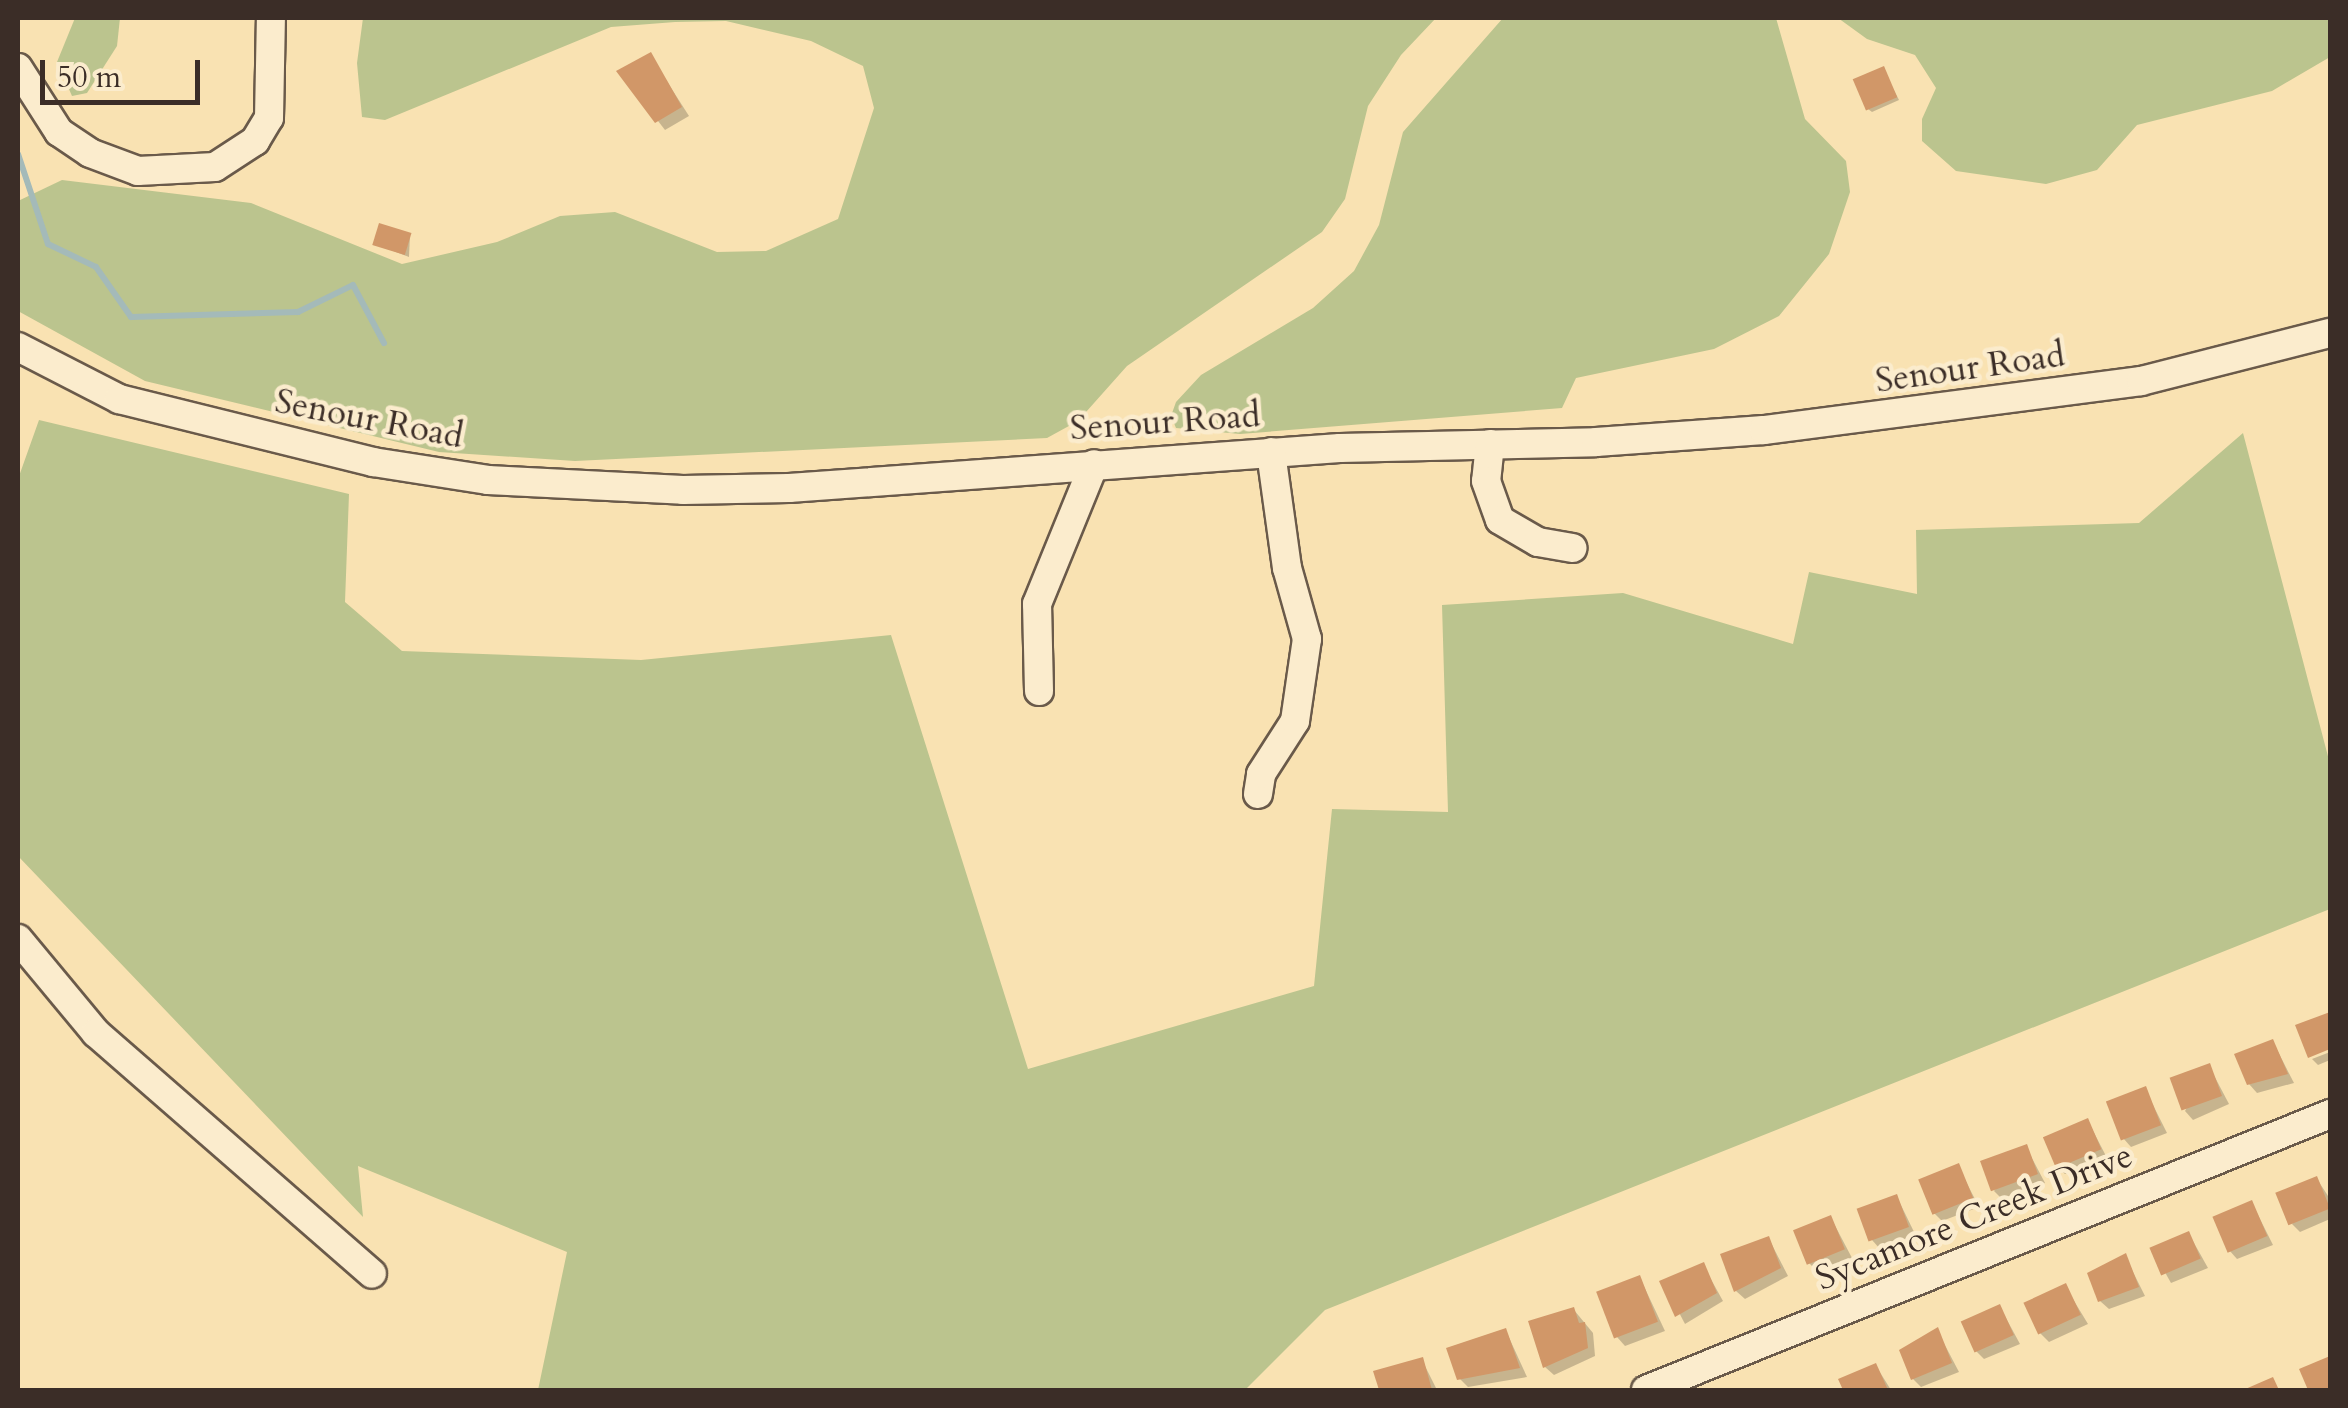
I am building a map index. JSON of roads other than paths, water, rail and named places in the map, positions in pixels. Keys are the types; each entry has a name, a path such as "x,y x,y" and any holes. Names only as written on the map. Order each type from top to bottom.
{"street":[{"path":"18,68 59,132 90,153 138,171 215,168 255,141 270,118 271,18"},
{"name":"Senour Road","path":"18,348 74,381 174,416 373,462 488,480 789,488 1271,452 1490,444 1912,415 2141,381 2330,333"},
{"path":"1490,444 1486,481 1500,520 1538,542 1572,548"},
{"path":"1258,794 1261,774 1295,721 1307,639 1287,568 1271,452"},
{"path":"1039,692 1037,604 1094,464"},
{"path":"18,939 96,1033 372,1274"},
{"name":"Sycamore Creek Drive","path":"1646,1390 2330,1114"}],"waterway":[{"path":"18,154 48,244 96,267 131,317 298,312 353,285 384,343"}]}
